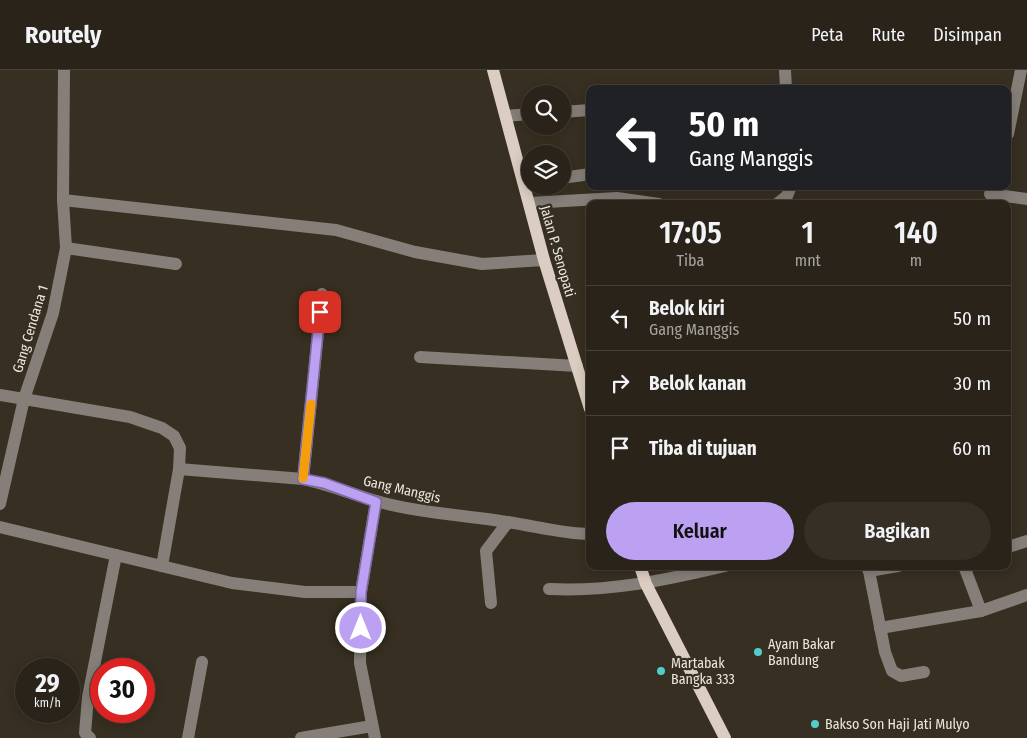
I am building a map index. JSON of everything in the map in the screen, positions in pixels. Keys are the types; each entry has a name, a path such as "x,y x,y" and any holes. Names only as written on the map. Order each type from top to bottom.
{"main road":[{"name":"Jalan P. Senopati","path":"494,70 521,163"},
{"name":"Jalan P. Senopati","path":"528,195 544,260 586,390"},
{"path":"641,570 646,584 725,738"}],"street":[{"name":"Gang Cendana 1","path":"0,503 24,400 53,313 66,248 63,200 64,70"},
{"path":"785,70 786,85"},
{"path":"1011,119 1021,70"},
{"path":"571,111 586,110"},
{"path":"506,116 521,115"},
{"path":"571,177 586,175"},
{"path":"782,200 789,190"},
{"path":"990,195 1027,199"},
{"path":"529,203 617,198 631,200"},
{"path":"63,200 336,230 415,252 482,264 544,260"},
{"path":"66,248 176,264"},
{"path":"303,479 322,294"},
{"path":"420,358 577,366"},
{"path":"0,395 148,422 174,436 180,448 179,469 162,566"},
{"name":"Gang Manggis","path":"179,469 303,479 324,483 376,502 508,522 556,532 586,534"},
{"path":"301,738 374,732 360,663 361,592 376,502"},
{"path":"491,603 486,551 508,522"},
{"path":"0,527 232,583 271,589 361,592"},
{"path":"1011,546 1027,541"},
{"path":"90,738 85,733 88,697 116,555"},
{"path":"550,589 604,589 646,584 707,570"},
{"path":"868,570 885,652 894,674 906,676 924,672"},
{"path":"966,570 981,611"},
{"path":"880,628 981,611 1027,595"},
{"path":"188,738 202,662"}],"slow traffic":[{"path":"303,478 311,404"}],"place":[{"name":"Ayam Bakar Bandung","path":"758,652"},
{"name":"Martabak Bangka 333","path":"661,671"},
{"name":"Bakso Son Haji Jati Mulyo","path":"815,724"}],"route":[{"path":"320,312 303,479 324,483 376,502 361,592 361,628"}]}
